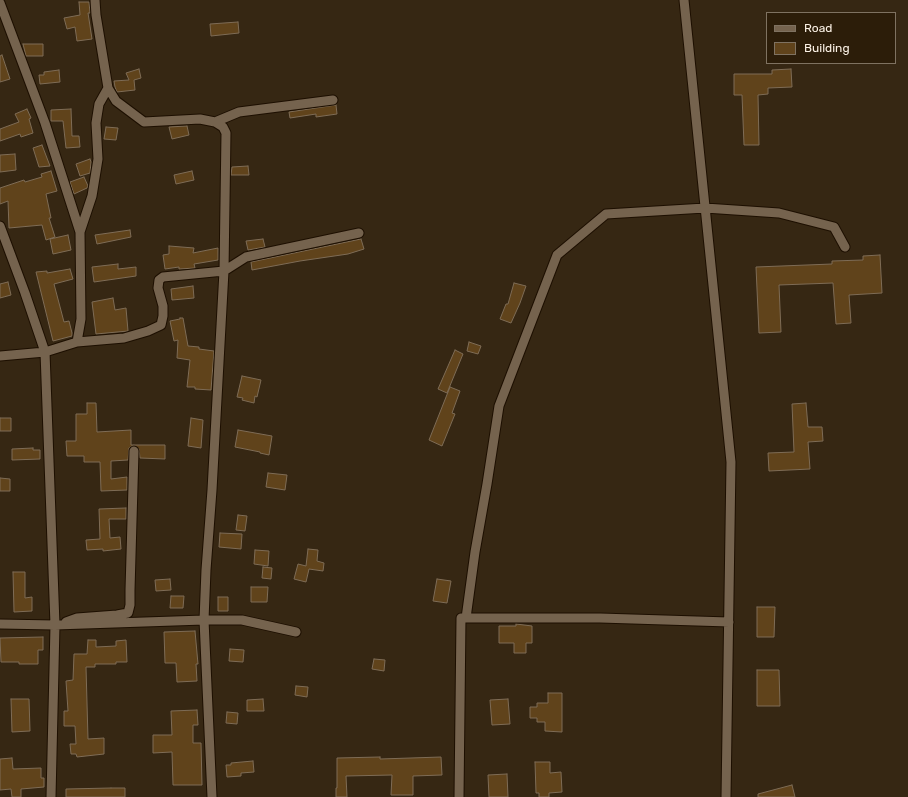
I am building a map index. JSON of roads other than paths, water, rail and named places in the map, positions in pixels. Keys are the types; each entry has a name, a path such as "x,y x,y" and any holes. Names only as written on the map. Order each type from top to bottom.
{"street":[{"path":"95,0 96,15 108,88 116,101 144,122 200,119 215,122 223,127 226,133 224,271 204,620 212,797"},
{"path":"684,0 731,462 726,797"},
{"path":"0,3 45,123 80,232 81,319 77,342"},
{"path":"80,232 92,196 98,160 96,123 99,104 108,88"},
{"path":"215,122 239,112 333,100"},
{"path":"466,618 475,552 499,406 557,255 606,214 705,208 779,213 834,227 845,246"},
{"path":"0,226 45,352 55,625 52,797"},
{"path":"0,356 45,352 77,342 124,338 148,331 161,325 163,306 158,288 159,280 163,277 224,271 246,257 359,233"},
{"path":"55,625 77,618 128,613 130,605 134,452"},
{"path":"459,797 461,618 600,618 729,622"},
{"path":"0,624 55,625 242,620 296,632"}]}
